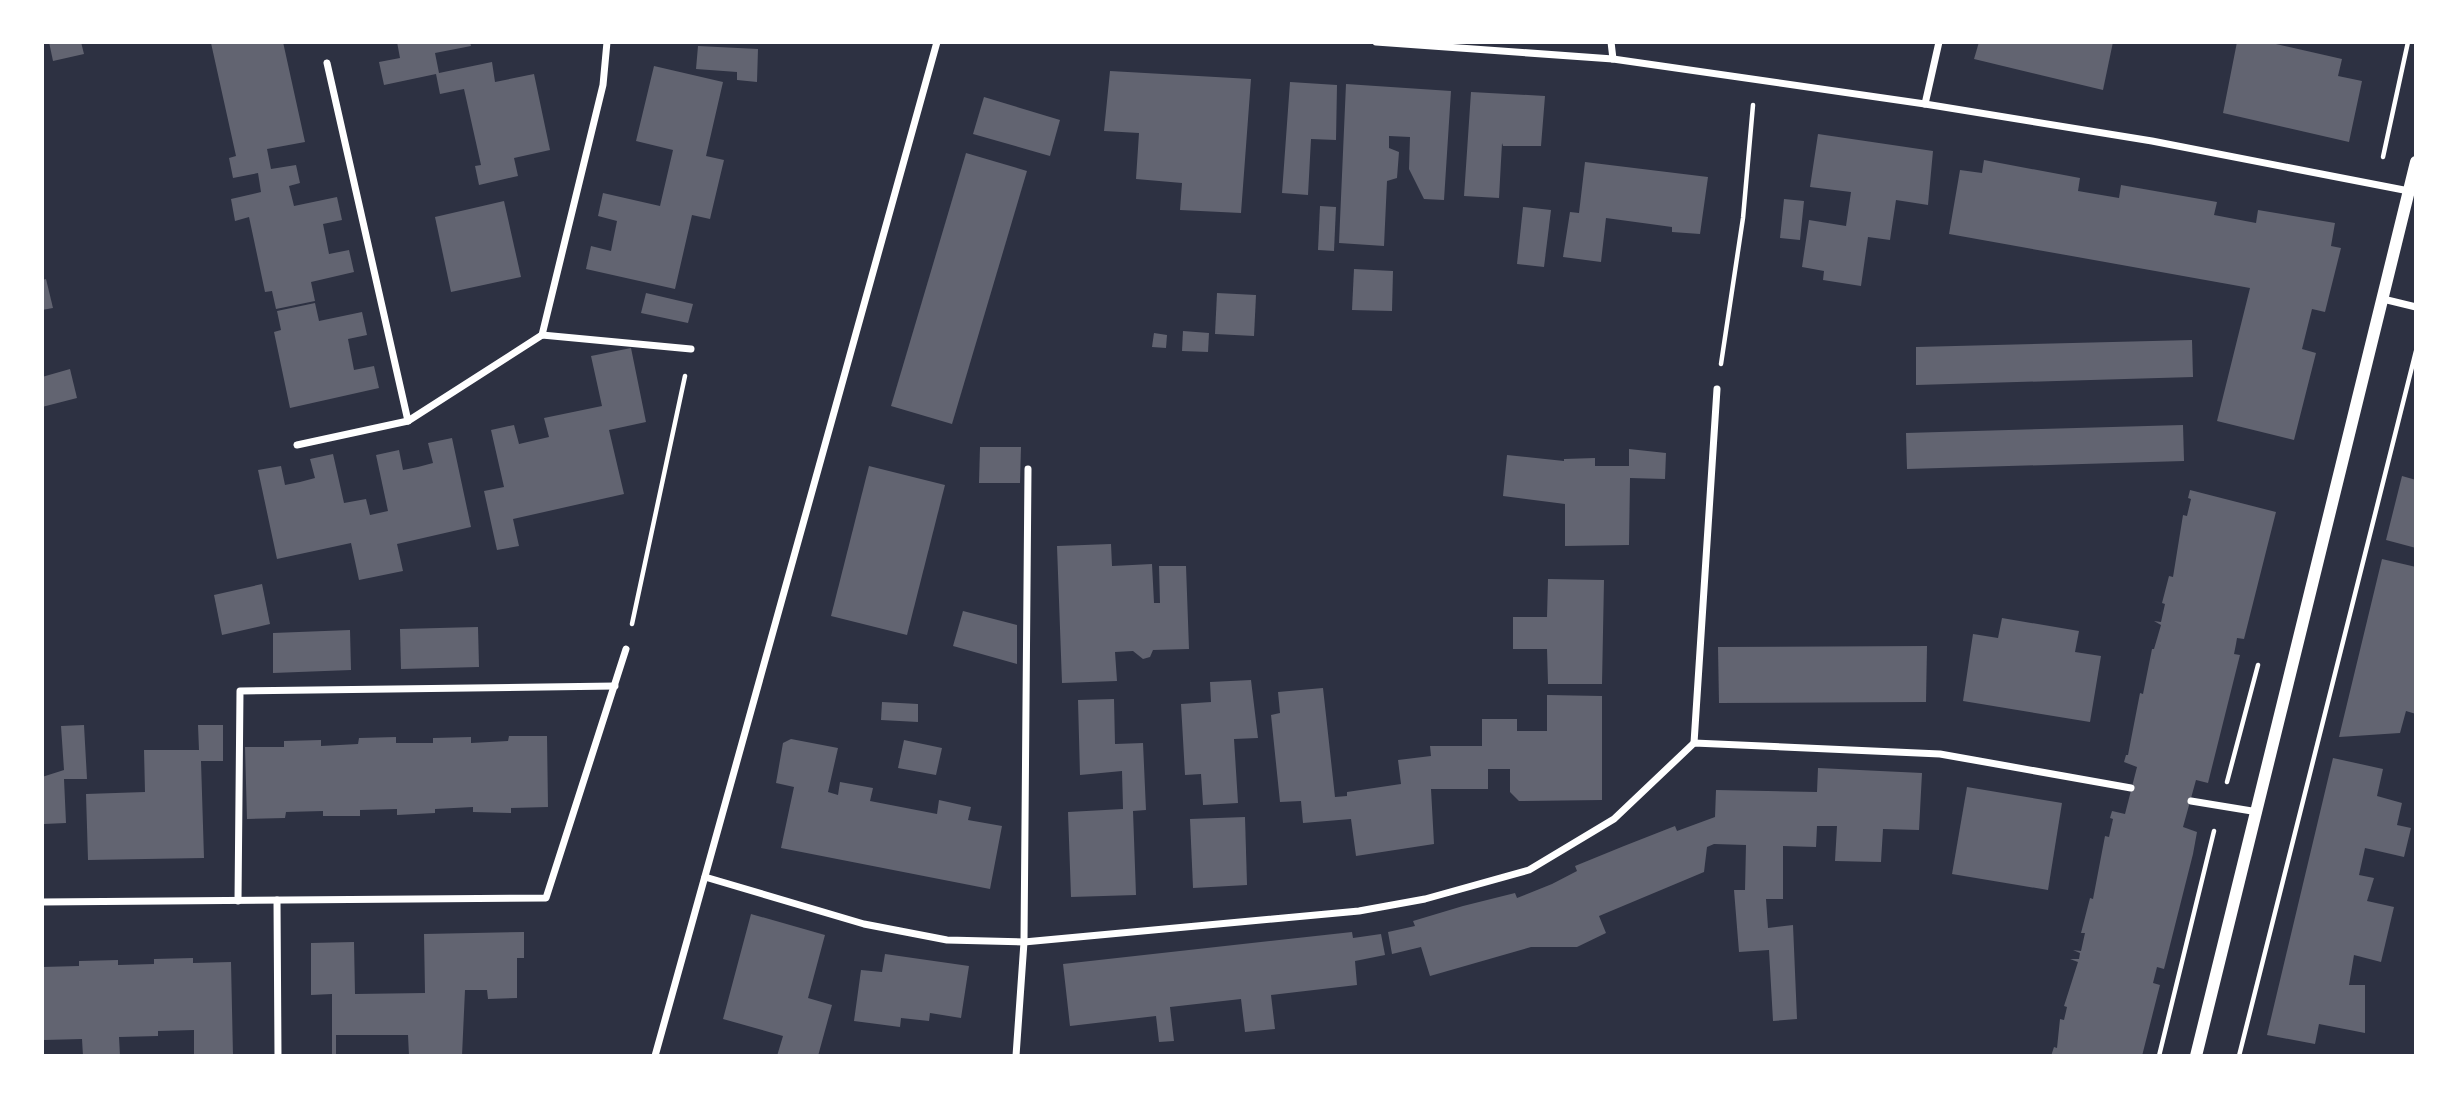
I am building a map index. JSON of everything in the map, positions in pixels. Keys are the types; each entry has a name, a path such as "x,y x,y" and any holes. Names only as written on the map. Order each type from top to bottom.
{"street":[{"path":"541,335 603,85 607,42"},
{"path":"655,1056 937,42"},
{"path":"1376,42 1613,59 1755,79 2152,141 2409,191"},
{"path":"1611,42 1613,59"},
{"path":"1925,104 1939,42"},
{"path":"327,63 408,421"},
{"path":"2196,1056 2213,977 2258,812 2416,162"},
{"path":"2383,299 2416,307"},
{"path":"297,445 408,421 541,335 691,349"},
{"path":"705,877 864,924 947,940 1024,942 1359,911 1425,899 1529,870 1614,819 1694,743 1717,389"},
{"path":"1016,1056 1024,942 1028,469"},
{"path":"42,902 546,898 626,649"},
{"path":"238,901 240,691 615,686"},
{"path":"1694,743 1940,754 2131,788"},
{"path":"2191,801 2258,812"},
{"path":"277,900 278,1056"}],"path":[{"path":"1717,389 1743,218 1755,79"},
{"path":"626,649 664,485 691,349"},
{"path":"2239,1056 2416,351"}],"building":[{"path":"49,42 81,42 84,54 53,61"},
{"path":"283,42 305,142 267,149 271,169 296,165 300,183 289,186 294,206 337,197 342,220 323,224 329,254 349,250 354,272 311,282 315,301 276,309 272,291 265,292 249,217 235,221 231,199 261,192 258,173 233,178 229,158 236,156 211,43"},
{"path":"397,42 470,42 471,46 435,53 439,73 492,62 495,82 534,74 550,150 514,158 518,176 479,185 475,166 481,165 464,89 440,94 436,74 384,85 379,62 400,58"},
{"path":"1979,42 2113,42 2103,90 1974,59"},
{"path":"2237,42 2267,42 2342,59 2338,76 2362,81 2349,142 2223,113"},
{"path":"698,46 758,49 757,82 737,80 737,72 696,69"},
{"path":"654,66 723,82 706,156 724,160 710,219 692,215 675,289 586,269 591,246 611,251 617,221 598,216 603,193 660,206 673,150 636,141"},
{"path":"1110,71 1251,79 1241,213 1180,210 1182,183 1136,179 1139,133 1104,131"},
{"path":"1290,82 1337,85 1336,140 1311,139 1308,195 1282,193"},
{"path":"1346,84 1451,91 1444,200 1424,199 1409,169 1410,137 1389,136 1389,148 1399,152 1397,178 1387,181 1384,246 1339,243"},
{"path":"1471,92 1545,96 1541,146 1503,146 1502,143 1499,198 1464,196"},
{"path":"984,97 1060,120 1050,156 973,134"},
{"path":"1818,134 1933,151 1928,205 1896,200 1890,240 1868,237 1861,286 1823,280 1824,271 1802,267 1809,220 1846,226 1851,192 1810,187"},
{"path":"966,153 1027,171 952,424 891,406"},
{"path":"1984,160 2080,178 2078,191 2119,198 2121,185 2217,202 2214,215 2256,223 2258,210 2335,223 2331,246 2341,248 2325,312 2312,309 2302,349 2316,353 2294,440 2217,421 2250,288 1949,234 1960,170 1982,173"},
{"path":"1585,162 1708,177 1700,234 1672,232 1672,227 1606,218 1601,262 1563,257 1570,212 1579,213"},
{"path":"1784,199 1804,201 1800,240 1780,238"},
{"path":"504,201 521,277 451,292 435,217"},
{"path":"1320,206 1336,207 1334,251 1318,250"},
{"path":"1523,207 1551,210 1544,267 1517,264"},
{"path":"1354,269 1393,271 1392,311 1352,310"},
{"path":"46,279 53,308 42,310 42,280"},
{"path":"646,293 693,304 688,323 641,313"},
{"path":"1217,293 1256,295 1254,336 1215,334"},
{"path":"315,303 319,321 362,312 367,335 348,339 354,370 374,366 379,388 290,408 274,332 281,330 277,311"},
{"path":"1183,331 1209,333 1208,352 1182,351"},
{"path":"1154,333 1167,335 1166,348 1152,347"},
{"path":"2192,340 2193,377 1916,385 1916,347"},
{"path":"631,348 646,422 609,430 624,494 513,519 519,546 497,550 484,491 504,487 491,430 514,425 519,444 549,437 544,418 602,406 591,356"},
{"path":"70,369 77,398 42,407 42,377"},
{"path":"2183,425 2184,461 1907,469 1906,433"},
{"path":"452,438 471,527 397,544 403,571 359,580 351,543 277,559 258,470 281,466 285,485 300,482 315,478 310,459 333,454 344,503 366,499 370,515 388,511 376,455 399,450 403,470 418,467 433,463 428,443"},
{"path":"980,447 1021,447 1020,483 979,483"},
{"path":"1629,449 1666,453 1665,479 1630,478 1629,545 1565,546 1565,504 1503,496 1507,455 1564,461 1595,458 1595,466 1629,466"},
{"path":"869,466 945,485 907,635 831,616"},
{"path":"2402,476 2416,480 2416,548 2386,540"},
{"path":"2190,490 2276,512 2244,639 2237,638 2234,654 2240,655 2208,783 2196,780 2183,827 2197,832 2193,854 2164,969 2157,967 2153,983 2160,985 2142,1056 2051,1056 2054,1047 2057,1048 2060,1019 2064,1020 2067,1007 2064,1006 2078,962 2070,959 2079,959 2080,953 2073,950 2081,951 2085,933 2081,933 2090,898 2093,899 2105,836 2109,837 2112,811 2125,814 2137,767 2124,762 2128,755 2140,693 2143,694 2152,649 2161,625 2154,621 2161,622 2165,604 2162,603 2169,576 2173,577 2183,515 2187,516 2191,499 2188,498"},
{"path":"1111,544 1112,566 1152,564 1154,603 1160,603 1159,566 1186,566 1189,649 1153,650 1150,657 1143,659 1133,651 1115,652 1117,681 1062,683 1057,546"},
{"path":"2382,559 2416,567 2416,714 2406,711 2400,733 2339,737"},
{"path":"1548,579 1604,580 1602,684 1548,684 1547,649 1513,649 1513,617 1547,617"},
{"path":"262,584 270,624 222,635 214,595"},
{"path":"963,611 1017,625 1017,664 953,646"},
{"path":"2002,618 2079,631 2075,652 2101,656 2090,722 1963,701 1973,634 1998,638"},
{"path":"478,627 479,667 401,669 400,629"},
{"path":"350,630 351,670 273,673 273,633"},
{"path":"1927,646 1926,702 1719,703 1718,647"},
{"path":"1251,680 1258,738 1234,739 1238,803 1203,805 1201,774 1185,775 1181,704 1211,702 1210,682"},
{"path":"1323,688 1335,797 1347,796 1347,792 1401,784 1398,760 1431,756 1430,746 1482,746 1482,719 1517,719 1517,731 1547,731 1547,695 1602,696 1602,800 1519,801 1510,792 1510,769 1488,769 1488,789 1431,789 1434,844 1356,856 1351,819 1303,823 1301,801 1280,802 1271,715 1280,713 1278,692"},
{"path":"1114,699 1115,744 1143,743 1146,810 1133,811 1136,895 1071,897 1068,812 1123,809 1122,771 1080,775 1078,700"},
{"path":"882,702 918,704 918,722 881,720"},
{"path":"84,725 87,779 64,779 66,823 44,824 42,777 64,770 61,726"},
{"path":"198,725 223,725 223,761 201,761 204,858 88,860 86,794 145,792 144,750 199,750"},
{"path":"509,736 547,736 548,807 511,808 511,813 473,812 473,807 397,815 397,809 360,810 360,816 323,816 323,811 286,812 285,818 247,819 245,747 284,747 284,741 321,740 321,746 358,744 359,738 396,737 396,743 433,743 433,738 471,737 471,743 508,741"},
{"path":"791,739 838,748 828,792 838,795 840,782 873,788 870,801 937,814 939,800 971,807 968,820 1002,826 990,889 781,848 794,787 776,783 783,743"},
{"path":"904,740 942,748 936,775 898,768"},
{"path":"2333,758 2383,769 2377,796 2402,803 2397,825 2411,828 2404,857 2365,848 2359,875 2374,878 2367,901 2394,907 2381,962 2354,955 2349,985 2365,985 2365,1033 2319,1024 2315,1044 2267,1035"},
{"path":"1818,768 1922,773 1919,830 1883,829 1881,862 1835,861 1837,826 1817,826 1816,847 1783,846 1783,899 1766,899 1768,928 1793,925 1797,1019 1773,1021 1769,950 1739,952 1734,890 1745,890 1746,845 1714,844 1707,847 1704,872 1599,916 1606,933 1577,947 1531,947 1430,976 1421,947 1392,954 1388,932 1415,926 1413,921 1515,893 1517,898 1577,871 1575,866 1675,826 1677,831 1715,817 1716,790 1817,792"},
{"path":"1967,787 2062,803 2048,890 1952,874"},
{"path":"1245,817 1247,885 1193,888 1190,819"},
{"path":"751,914 825,935 808,998 832,1005 818,1056 777,1056 783,1036 723,1019"},
{"path":"524,932 524,958 517,958 517,998 488,999 487,990 465,990 462,1056 409,1056 408,1035 336,1035 336,1055 332,1055 332,994 311,995 311,943 354,942 355,994 425,993 424,934"},
{"path":"1352,932 1353,938 1381,934 1385,955 1355,961 1357,985 1271,995 1275,1029 1245,1032 1241,999 1170,1007 1174,1041 1159,1042 1156,1016 1070,1026 1063,964"},
{"path":"885,954 969,966 961,1018 930,1013 929,1021 901,1018 900,1027 854,1021 861,970 882,972"},
{"path":"193,958 193,963 231,962 233,1056 194,1056 194,1030 158,1031 158,1036 119,1037 120,1056 83,1056 82,1039 44,1040 42,967 79,966 79,961 118,960 118,965 154,964 154,959"}]}
